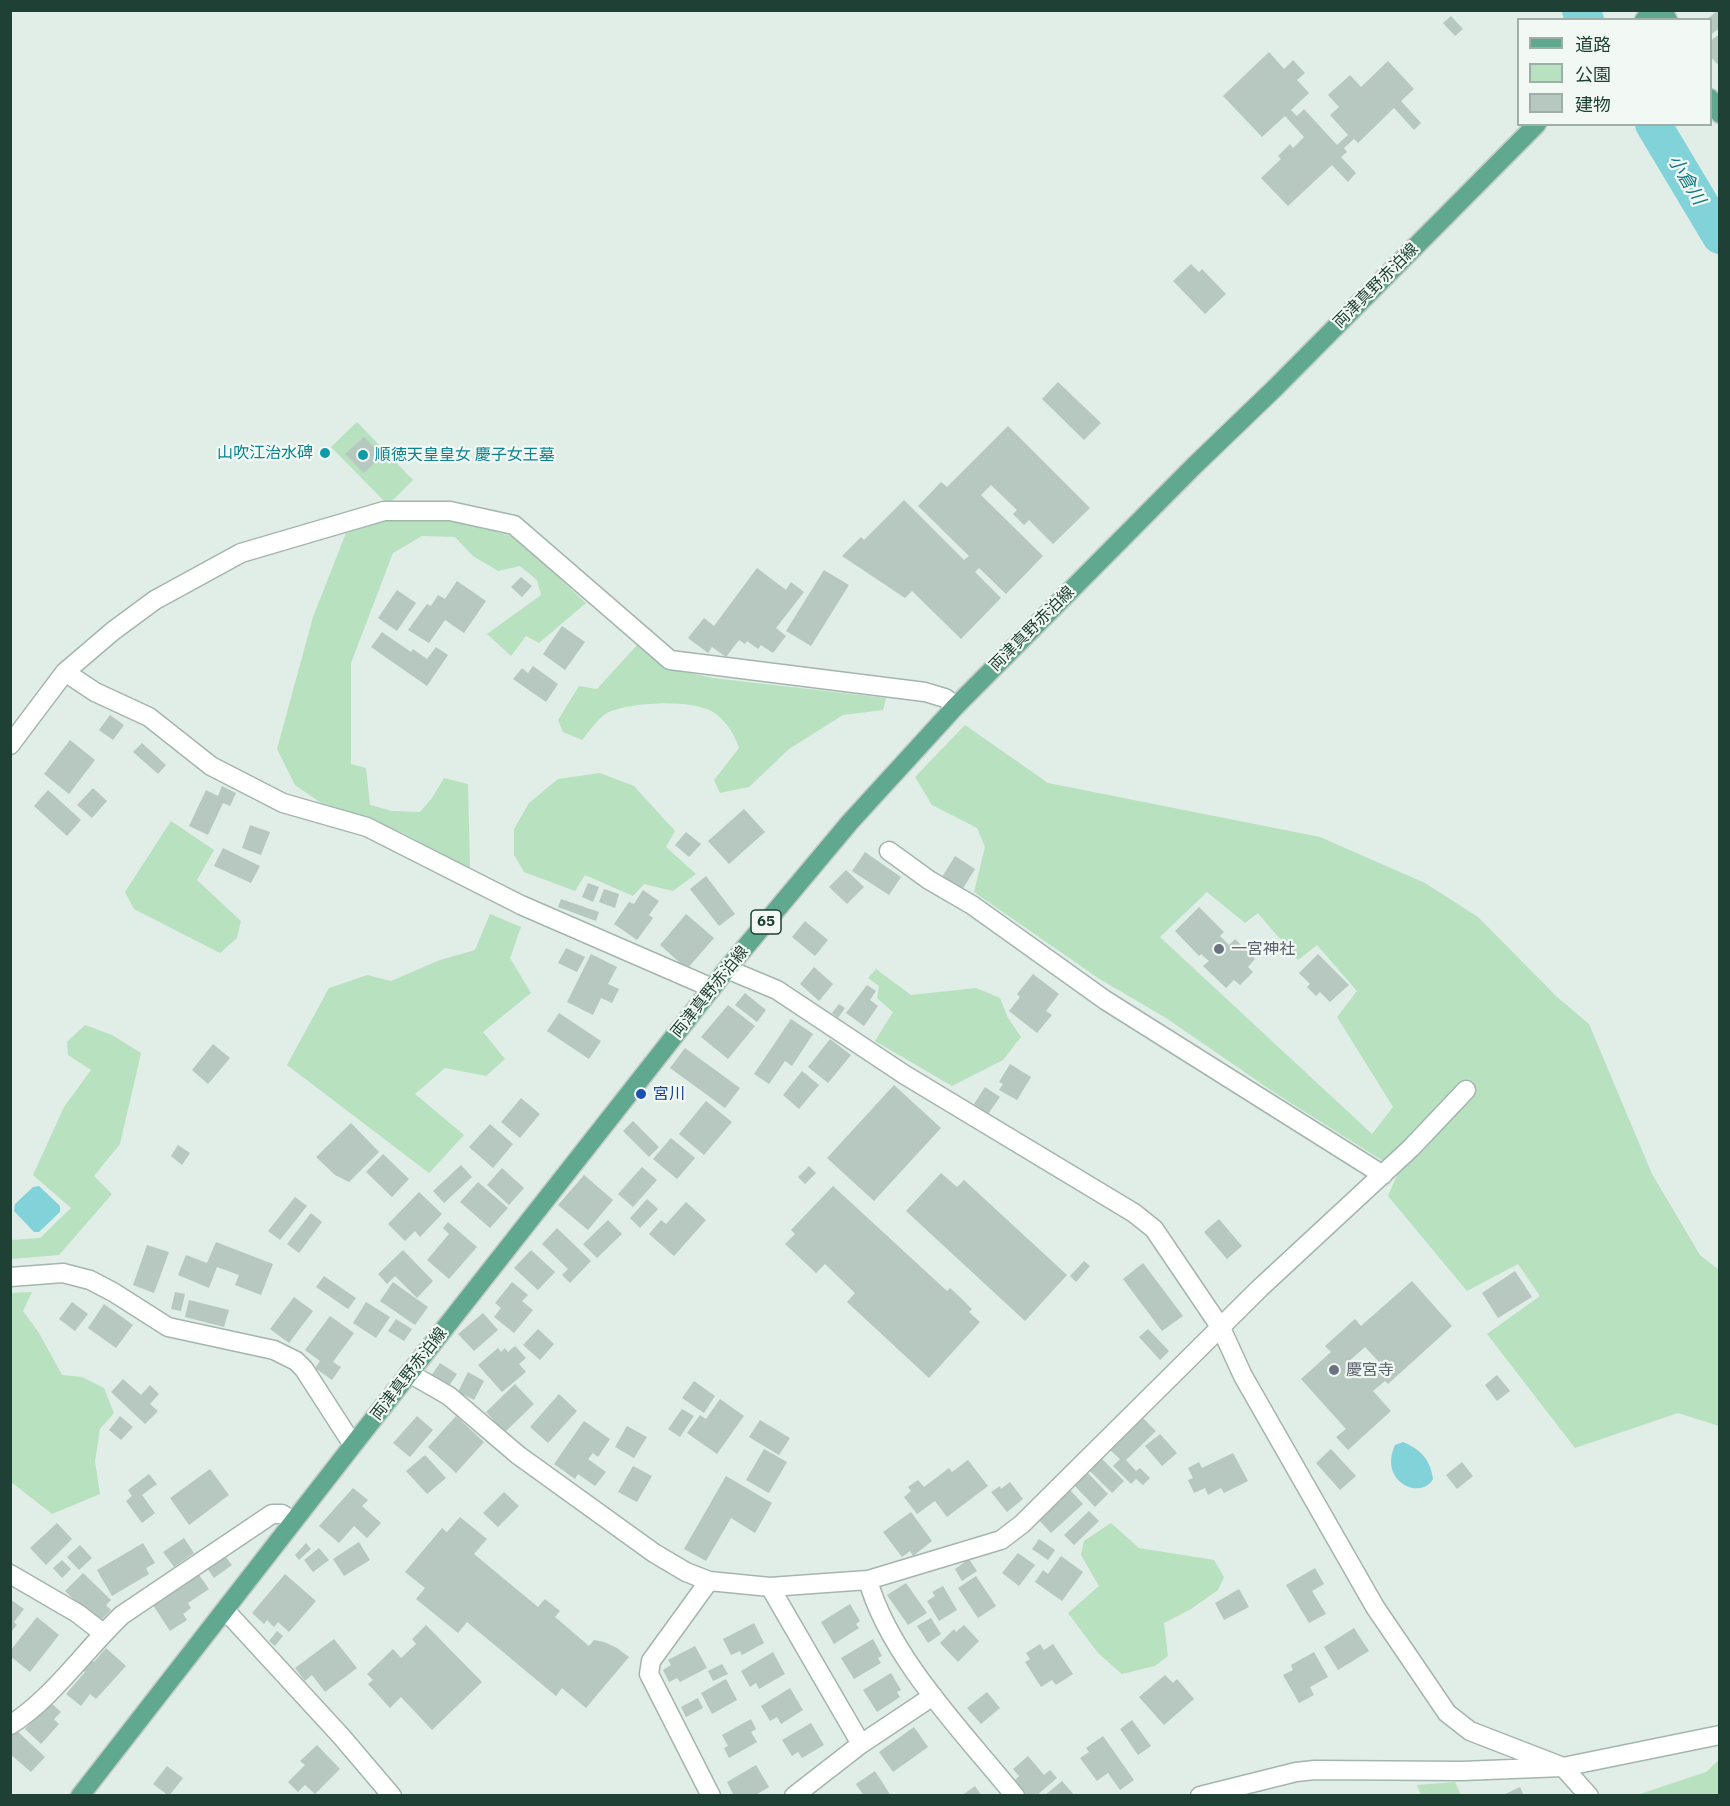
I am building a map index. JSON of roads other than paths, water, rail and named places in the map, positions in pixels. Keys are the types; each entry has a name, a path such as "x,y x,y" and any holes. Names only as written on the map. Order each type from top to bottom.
{"main road":[{"name":"両津真野赤泊線","path":"80,1796 727,969 850,822 956,706 1536,126"}],"street":[{"path":"10,745 65,672 113,631 155,600 241,553 384,511 450,511 514,525 670,660 925,692 945,698 956,706"},
{"path":"65,672 95,692 149,717 211,766 283,803 367,827 521,905 712,988"},
{"path":"890,851 929,880 972,905 1105,1000 1383,1175"},
{"path":"727,969 777,990 905,1075 1134,1214 1154,1229 1221,1328 1243,1376 1375,1607 1447,1713 1470,1731 1563,1767 1589,1796"},
{"path":"409,1373 449,1396 518,1455 654,1553 686,1572 709,1581 770,1587 868,1580 1001,1540 1022,1524 1260,1288 1383,1175 1466,1090"},
{"path":"10,1277 63,1273 90,1280 168,1327 274,1350 304,1369 353,1445"},
{"path":"10,1725 38,1705 122,1615 272,1514 282,1514 293,1521"},
{"path":"10,1574 77,1613 103,1633"},
{"path":"868,1580 873,1598 902,1652 933,1696 1015,1796"},
{"path":"709,1581 651,1661 649,1674 711,1796"},
{"path":"770,1587 861,1744"},
{"path":"225,1610 342,1736 392,1796"},
{"path":"794,1796 861,1744 933,1696"},
{"path":"1200,1796 1296,1772 1315,1770 1462,1771 1563,1767 1719,1735"}],"water":[{"path":"39,1186 60,1206 60,1212 39,1232 34,1232 14,1211 15,1204 33,1187"},
{"path":"1403,1442 1424,1456 1430,1466 1433,1479 1427,1485 1411,1488 1396,1478 1391,1458 1395,1445"}],"waterway":[{"name":"小倉川","path":"1580,10 1585,18"},
{"name":"小倉川","path":"1654,126 1720,236"}],"place":[{"name":"山吹江治水碑","path":"325,453"},
{"name":"順徳天皇皇女 慶子女王墓","path":"363,455"},
{"name":"一宮神社","path":"1219,949"},
{"name":"宮川","path":"641,1094"},
{"name":"慶宮寺","path":"1334,1370"}]}
